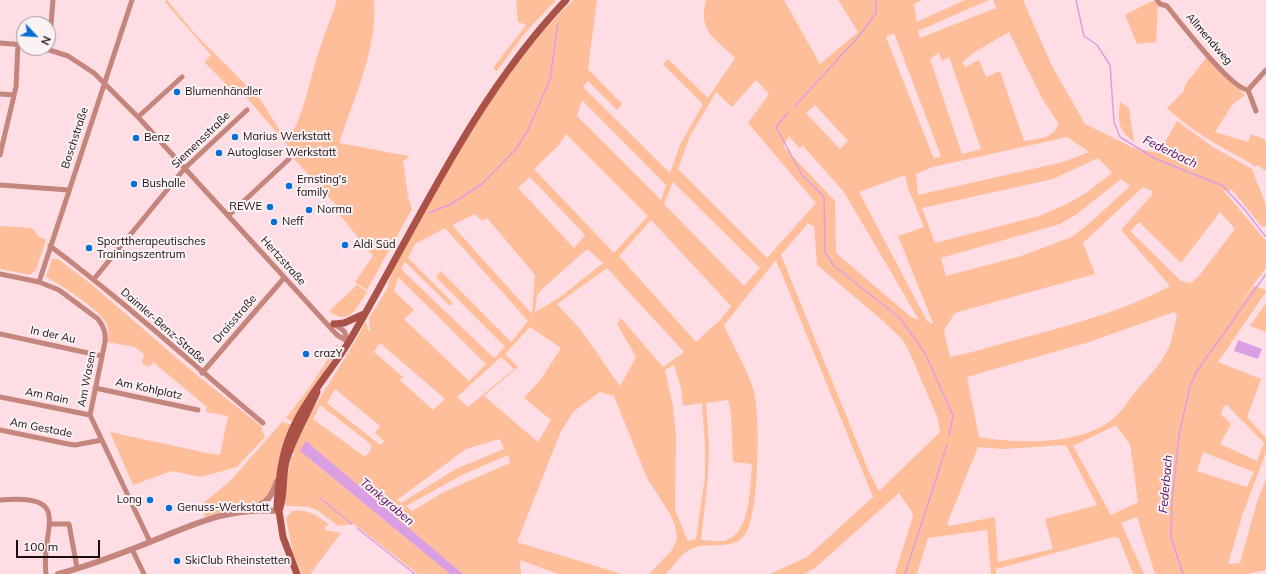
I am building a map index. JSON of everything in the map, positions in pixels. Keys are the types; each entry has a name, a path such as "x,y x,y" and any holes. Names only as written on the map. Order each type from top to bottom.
{"main road":[{"path":"279,511 282,503 286,463 292,446 320,386 349,342 441,174 483,105 526,46 566,0"},
{"path":"334,324 344,322 364,314"},
{"path":"297,574 284,537 279,511 277,508 278,479 287,443 294,425 309,398 320,386"}],"street":[{"path":"52,16 53,0"},
{"name":"Boschstraße","path":"39,282 103,82 132,0"},
{"name":"Allmendweg","path":"1158,0 1160,4 1168,6 1208,55 1235,82 1248,90"},
{"path":"0,43 16,44"},
{"name":"Hertzstraße","path":"56,52 68,56 85,65 103,82 138,117 339,337 349,342"},
{"path":"0,155 1,138 14,95 19,56"},
{"path":"1256,111 1248,90 1266,70"},
{"path":"138,117 182,77"},
{"path":"0,94 14,95"},
{"name":"Siemensstraße","path":"94,279 185,168 247,110"},
{"path":"228,216 289,159"},
{"path":"0,185 69,190"},
{"name":"Daimler-Benz-Straße","path":"50,246 94,279 202,373 263,423"},
{"name":"Am Wasen","path":"0,274 39,282 60,290 98,319 106,334 90,415 150,542"},
{"name":"Draisstraße","path":"202,373 284,278"},
{"name":"Hertzstraße","path":"323,318 344,331 349,342"},
{"name":"In der Au","path":"0,334 102,356"},
{"name":"Am Kohlplatz","path":"95,388 198,410"},
{"name":"Am Rain","path":"0,397 90,415"},
{"name":"Am Gestade","path":"0,430 75,445 102,440"},
{"path":"251,511 267,502 272,496 278,479"},
{"path":"0,500 30,499 39,503 48,510 50,524 45,564 46,574"},
{"path":"58,574 74,571 224,514 251,511 279,511"},
{"path":"50,524 69,524 74,571"},
{"path":"132,549 144,574"}],"shaded area":[{"path":"167,0 195,34 260,99 287,142 297,124 317,56 337,0 374,0 374,18 369,54 358,91 339,143 409,156 406,160 403,160 408,197 412,209 367,290 355,282 373,256 335,209 336,205 294,159 292,150 239,89 234,92 204,62 211,55 165,2"},
{"path":"516,0 556,0 525,33 497,71 493,68 526,25 518,22"},
{"path":"573,0 597,0 588,69 622,104 617,110 588,81 583,87 670,173 680,145 703,104 663,64 668,59 708,98 735,58 714,39 706,27 704,11 706,0 784,0 820,64 858,32 838,0 922,0 914,4 917,22 965,0 989,0 918,31 920,38 996,8 993,0 1023,0 1052,66 1085,124 1134,148 1159,153 1177,121 1213,147 1252,169 1266,205 1266,226 1262,227 1232,190 1224,191 1266,241 1266,268 1239,304 1254,286 1266,290 1266,292 1218,362 1261,379 1266,366 1247,417 1266,438 1266,453 1243,513 1228,564 1240,563 1257,502 1266,478 1266,570 1247,574 1155,574 1137,517 1121,523 1144,574 1133,574 1119,538 1114,537 996,569 996,574 991,574 987,530 928,538 917,574 895,574 913,516 912,512 899,493 815,568 805,574 770,574 807,557 873,497 776,260 724,325 752,384 756,404 758,443 756,489 749,526 744,536 738,541 725,545 695,547 683,555 666,574 649,574 672,550 677,539 675,525 670,514 647,478 614,396 600,392 574,411 561,431 517,542 622,574 558,574 520,560 521,574 463,574 433,549 300,451 450,574 418,574 354,524 338,526 317,510 308,507 287,506 285,504 287,476 292,456 295,454 293,453 300,435 318,401 366,321 368,331 370,330 369,318 389,286 388,284 393,270 432,198 473,128 519,61","holes":["1009,32 1043,100 1058,123 1054,132 1045,137 1024,141 1000,71 986,77 979,60 965,67 962,62 975,52","894,33 941,156 934,159 886,37","939,53 942,61 949,57 981,149 962,154 930,59","756,80 769,94 748,123 816,203 767,258 678,169 690,136 716,92 732,107","582,100 666,185 661,200 577,116","815,105 848,141 840,149 806,113","566,134 648,216 614,253 534,169 559,145","789,136 800,149 802,145 844,192 919,320 911,317 836,253 835,201 783,146","1067,137 1089,152 1063,162 918,195 916,174 933,167","1098,158 1112,173 1086,193 1065,205 1039,216 935,243 922,208 1053,179","905,175 908,188 924,227 898,236 933,323 932,324 927,321 859,192","530,177 585,235 574,248 518,188","1121,179 1130,186 1072,237 1021,256 946,276 941,258 1060,224 1077,214","673,182 760,268 744,286 664,204","1143,187 1152,191 1152,195 1121,230 1170,286 1133,303 1094,318 966,354 950,357 944,330 955,313 1095,274 1083,243","1220,212 1235,229 1198,277 1191,283 1181,281 1130,231 1139,222 1181,263","475,214 482,221 487,218 535,275 532,314 452,225","651,220 731,306 720,320 696,342 619,256","808,223 814,226 817,265 902,339 909,351 938,419 940,432 879,491 869,472 781,255","445,228 528,321 511,342 441,271 436,277 505,347 494,358 401,269 405,262 450,306 453,303 408,258 415,244","587,249 603,263 559,298 535,312 537,295 541,290","607,268 684,352 663,367 621,318 617,324 636,357 620,386 580,329 557,304","398,277 486,364 469,381 404,319 414,310 394,291","1174,312 1177,315 1170,345 1163,358 1120,412 1104,425 1088,432 1051,440 1013,441 979,437 967,377 1089,342","530,327 561,348 541,379 524,398 551,420 538,442 484,396 518,367 505,354","380,343 445,399 433,410 400,380 403,377 374,352","501,357 514,369 468,407 457,397","674,365 681,388 683,406 702,403 705,445 705,477 696,539 688,541 675,510 676,437 673,406 665,370","335,389 380,426 375,433 384,441 382,444 379,444 327,403","728,400 731,413 733,462 752,464 750,494 742,526 736,534 729,539 719,541 701,540 708,477 709,443 706,403","320,405 367,441 371,446 371,450 365,457 313,419","1227,405 1264,443 1257,461 1220,444 1231,424 1221,414 1224,406","1116,425 1130,444 1138,502 1111,515 1073,446","500,439 504,449 456,469 401,503 397,500 466,449","1066,445 1097,505 1045,519 1053,549 998,562 995,517 949,526 947,524 978,447 1004,449","1203,452 1254,472 1247,487 1197,471","508,455 510,463 444,492 412,511 406,506 462,475"]},
{"path":"1152,1 1156,2 1158,6 1156,42 1137,44 1125,15"},
{"path":"1207,57 1245,95 1233,104 1215,132 1248,142 1251,134 1266,140 1266,171 1257,165 1255,167 1205,137 1167,108 1184,91 1185,85"},
{"path":"1120,102 1129,108 1134,142 1124,133 1120,125"},
{"path":"0,226 32,228 39,237 46,240 36,270 30,275 0,269"},
{"path":"52,259 58,259 91,284 193,372 261,426 265,437 237,467 201,477 172,471 133,485 110,432 220,455 228,416 206,412 207,407 153,362 150,367 142,364 144,354 135,347 107,342 108,328 102,317 88,304 46,277"},
{"path":"357,285 367,292 352,313 348,316 342,317 329,311"},
{"path":"1266,303 1266,332 1250,326"},
{"path":"1238,340 1262,349 1258,359 1234,351"},
{"path":"338,343 326,369 294,423 286,418 310,387"},
{"path":"282,422 293,425 272,489 263,502 205,517 201,505 231,480"},
{"path":"306,441 463,574 450,574 300,451"},
{"path":"292,511 311,513 328,524 328,526 325,526 325,530 341,533 311,573 312,574 302,574 293,554 286,518"}],"waterway":[{"path":"794,107 859,36 876,13 876,0"},
{"name":"Federbach","path":"1076,0 1084,36 1097,45 1110,65 1114,122 1120,137 1156,159 1223,186 1245,210 1266,237"},
{"path":"429,213 451,204 482,184 516,149 528,130 550,80 558,23"},
{"path":"788,113 776,127 802,175 824,197 825,252 834,266 900,318 925,353 953,416 949,435"},
{"name":"Federbach","path":"1183,574 1171,538 1172,503 1179,435 1190,386 1197,371 1266,274"},
{"path":"905,574 947,445"},
{"path":"320,498 352,524"},
{"path":"357,528 415,574"}],"place":[{"name":"Blumenhändler","path":"177,92"},
{"name":"Marius Werkstatt","path":"235,137"},
{"name":"Benz","path":"136,138"},
{"name":"Autoglaser Werkstatt","path":"219,153"},
{"name":"Bushalle","path":"134,184"},
{"name":"Ernsting's family","path":"289,186"},
{"name":"REWE","path":"270,207"},
{"name":"Norma","path":"309,210"},
{"name":"Neff","path":"274,222"},
{"name":"Aldi Süd","path":"345,245"},
{"name":"Sporttherapeutisches Trainingszentrum","path":"89,248"},
{"name":"crazY","path":"306,354"},
{"name":"Long","path":"150,500"},
{"name":"Genuss-Werkstatt","path":"169,508"},
{"name":"SkiClub Rheinstetten","path":"177,561"}],"water label":[{"name":"Tankgraben","path":"387,502"}]}
